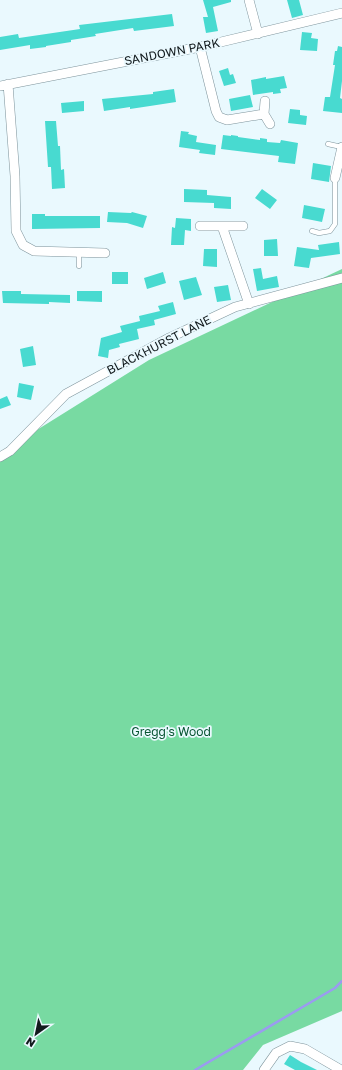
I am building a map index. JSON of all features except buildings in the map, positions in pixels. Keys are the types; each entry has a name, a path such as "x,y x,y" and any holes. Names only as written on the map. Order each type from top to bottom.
{"street":[{"path":"249,0 258,34"},
{"name":"SANDOWN PARK","path":"4,85 200,48 342,13"},
{"path":"200,48 216,111 220,117 227,120 264,114"},
{"path":"4,85 14,176 16,231 22,245 34,251 105,252"},
{"path":"265,101 264,114 270,124"},
{"path":"335,178 342,147"},
{"path":"200,226 243,226"},
{"path":"222,226 249,304"},
{"name":"BLACKHURST LANE","path":"0,457 10,451 66,394 169,338 235,307 342,278"},
{"path":"264,1070 276,1053 290,1046 304,1049 341,1070"}],"lane":[{"path":"328,144 342,147"},
{"path":"312,231 319,233 330,231 335,224 335,178"},
{"path":"79,252 79,266"}],"green space":[{"name":"Gregg's Wood","path":"342,269 342,1011 263,1045 243,1070 0,1070 0,453 149,360"}],"waterway":[{"path":"195,1070 335,988 342,981"}]}
